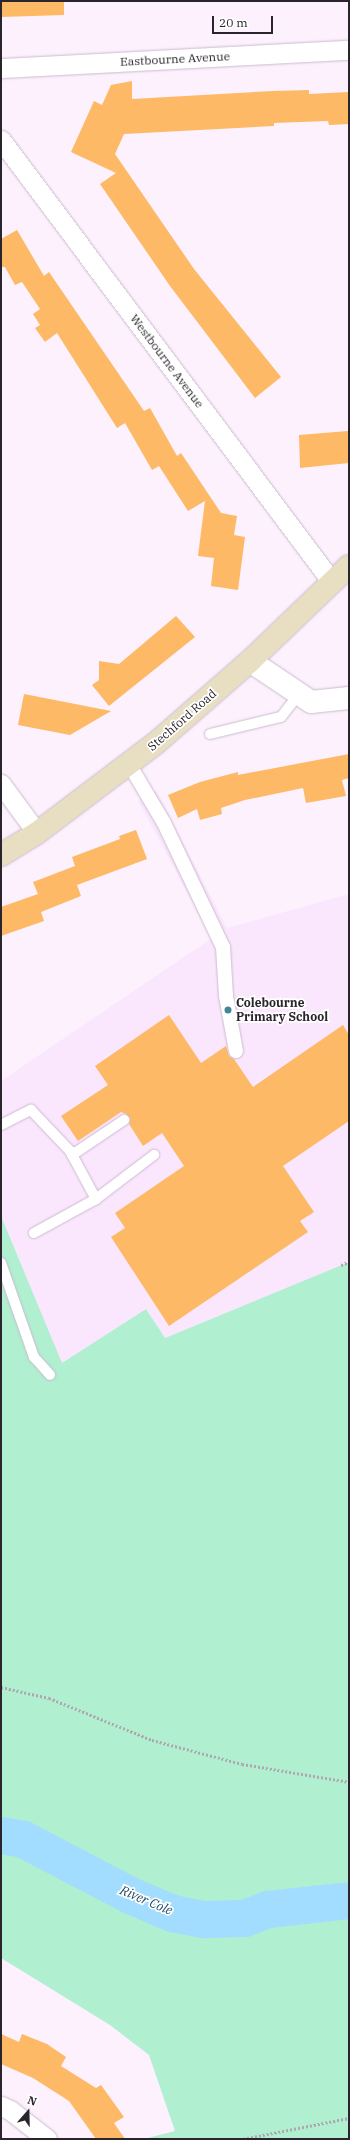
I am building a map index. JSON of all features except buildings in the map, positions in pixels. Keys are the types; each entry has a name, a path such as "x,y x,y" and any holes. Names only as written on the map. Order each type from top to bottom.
{"main road":[{"name":"Stechford Road","path":"1,855 37,833 156,743 250,661 349,566"}],"street":[{"name":"Eastbourne Avenue","path":"1,68 349,50"},
{"name":"Westbourne Avenue","path":"1,140 332,582"},
{"path":"250,661 311,702 349,698"},
{"path":"130,764 164,823 223,947 226,996 236,1051"},
{"path":"1,784 37,833"},
{"path":"1,2106 10,2110 47,2139"}],"lane":[{"path":"210,734 281,717 299,694"},
{"path":"1,1125 31,1110 72,1155 96,1199"},
{"path":"72,1155 124,1120"},
{"path":"34,1233 96,1199 154,1155"},
{"path":"1,1263 34,1357 50,1375"}],"path":[{"path":"341,1265 349,1262"},
{"path":"1,1687 49,1698 152,1740 242,1764 349,1782"},
{"path":"243,2139 349,2118"}],"shaded area":[{"name":"Colebourne Primary School","path":"156,790 227,928 349,894 349,1262 165,1338 146,1309 62,1363 1,1216 1,1081 212,938 138,801"}],"green space":[{"path":"1,1216 62,1363 146,1309 165,1338 349,1262 349,2139 144,2139 175,2131 149,2055 110,2025 1,1958"}],"waterway":[{"name":"River Cole","path":"1,1835 23,1839 130,1895 172,1913 204,1919 244,1918 268,1909 349,1900"}],"place":[{"name":"Colebourne Primary School","path":"228,1010"}]}
